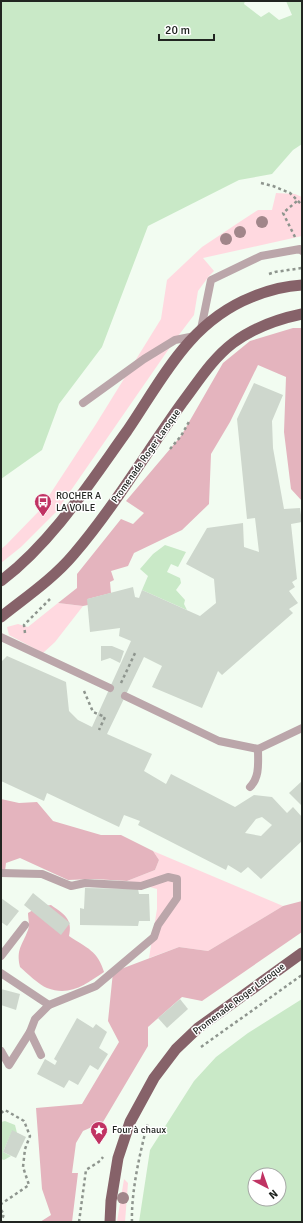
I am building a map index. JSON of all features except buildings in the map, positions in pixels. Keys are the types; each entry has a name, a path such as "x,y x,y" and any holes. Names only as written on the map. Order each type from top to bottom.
{"main road":[{"path":"1,581 27,559 92,481 158,383 180,353 198,332 223,312 241,301 280,287 302,285"},
{"name":"Promenade Roger Laroque","path":"1,617 47,581 74,555 217,356 234,342 251,332 279,319 302,314"},
{"name":"Promenade Roger Laroque","path":"110,1222 111,1201 118,1158 130,1122 154,1078 176,1049 198,1028 302,953"}],"lane":[{"path":"83,403 144,359 175,340 198,332 211,280 261,256 301,250"},
{"path":"1,637 110,688"},
{"path":"125,696 219,742 258,749 302,728"},
{"path":"250,787 256,782 258,772 258,749"},
{"path":"1,873 42,874 71,886 85,884 141,886 168,877 177,879 177,898 158,925 154,936 96,986 49,1005 35,1019 30,1032 9,1065"},
{"path":"1,956 25,925"},
{"path":"1,973 49,1005"},
{"path":"30,1032 41,1055"},
{"path":"1,1051 9,1065"},
{"path":"1,1059 9,1065"}],"path":[{"path":"261,183 290,193 302,205"},
{"path":"297,201 283,213 301,250"},
{"path":"121,683 136,650"},
{"path":"99,730 105,717"},
{"path":"201,1048 302,975"},
{"path":"1,1113 5,1110 24,1121 30,1136 25,1149 23,1167 29,1185 1,1204"},
{"path":"132,1222 132,1209 139,1161 149,1118"},
{"path":"79,1222 86,1170 100,1161 102,1157 107,1158"},
{"path":"1,1210 4,1214 1,1222"}],"shaded area":[{"path":"1,1 245,1 244,4 261,17 269,12 279,20 292,15 286,1 302,1 302,144 293,150 272,174 239,180 148,226 102,347 59,404 42,450 1,479"},
{"path":"276,193 295,194 302,197 302,236 203,258 214,271 198,291 194,315 175,340 56,512 21,547 1,563 1,549 39,511 96,424 161,319 167,280 202,247 241,221 258,210 272,210"},
{"path":"293,328 302,328 302,501 291,489 284,432 286,377 258,365 230,422 211,454 209,504 182,530 134,553 128,566 111,571 114,580 110,582 111,593 88,599 88,605 83,606 58,603 77,588 77,574 121,519 133,524 144,513 126,501 181,436 223,363 250,341"},
{"path":"165,545 186,552 178,567 171,564 167,572 180,578 181,583 176,590 185,600 184,604 187,610 142,590 148,576 140,569 153,554"},
{"path":"58,603 83,606 55,642 43,653 9,635 7,627 18,624 28,627"},
{"path":"1,799 19,803 37,802 53,821 101,835 121,835 153,851 159,860 155,870 127,881 94,879 68,880 20,858 6,863 5,871 1,871"},
{"path":"153,851 283,906 208,951 179,947 149,958 157,909 157,889 127,881 155,870 159,860"},
{"path":"302,901 302,932 202,1001 182,997 148,1027 148,1046 103,1122 83,1131 76,1143 72,1173 78,1173 72,1222 40,1222 51,1215 42,1189 36,1108 82,1104 119,1042 108,1021 113,972 179,947 208,951 283,906"},
{"path":"51,905 63,914 68,921 70,925 69,936 86,947 99,959 104,972 84,985 70,990 63,991 47,988 37,982 20,967 19,952 29,928 28,913 38,907"},
{"path":"302,999 302,1222 139,1222 150,1150 194,1081 216,1057 248,1033"},
{"path":"5,1121 15,1125 17,1133 12,1131 3,1152 11,1156 4,1160 1,1159 1,1122"},
{"path":"124,1179 128,1183 125,1222 117,1222"}],"place":[{"name":"ROCHER A LA VOILE","path":"43,517"},
{"name":"Four à chaux","path":"99,1145"}]}
